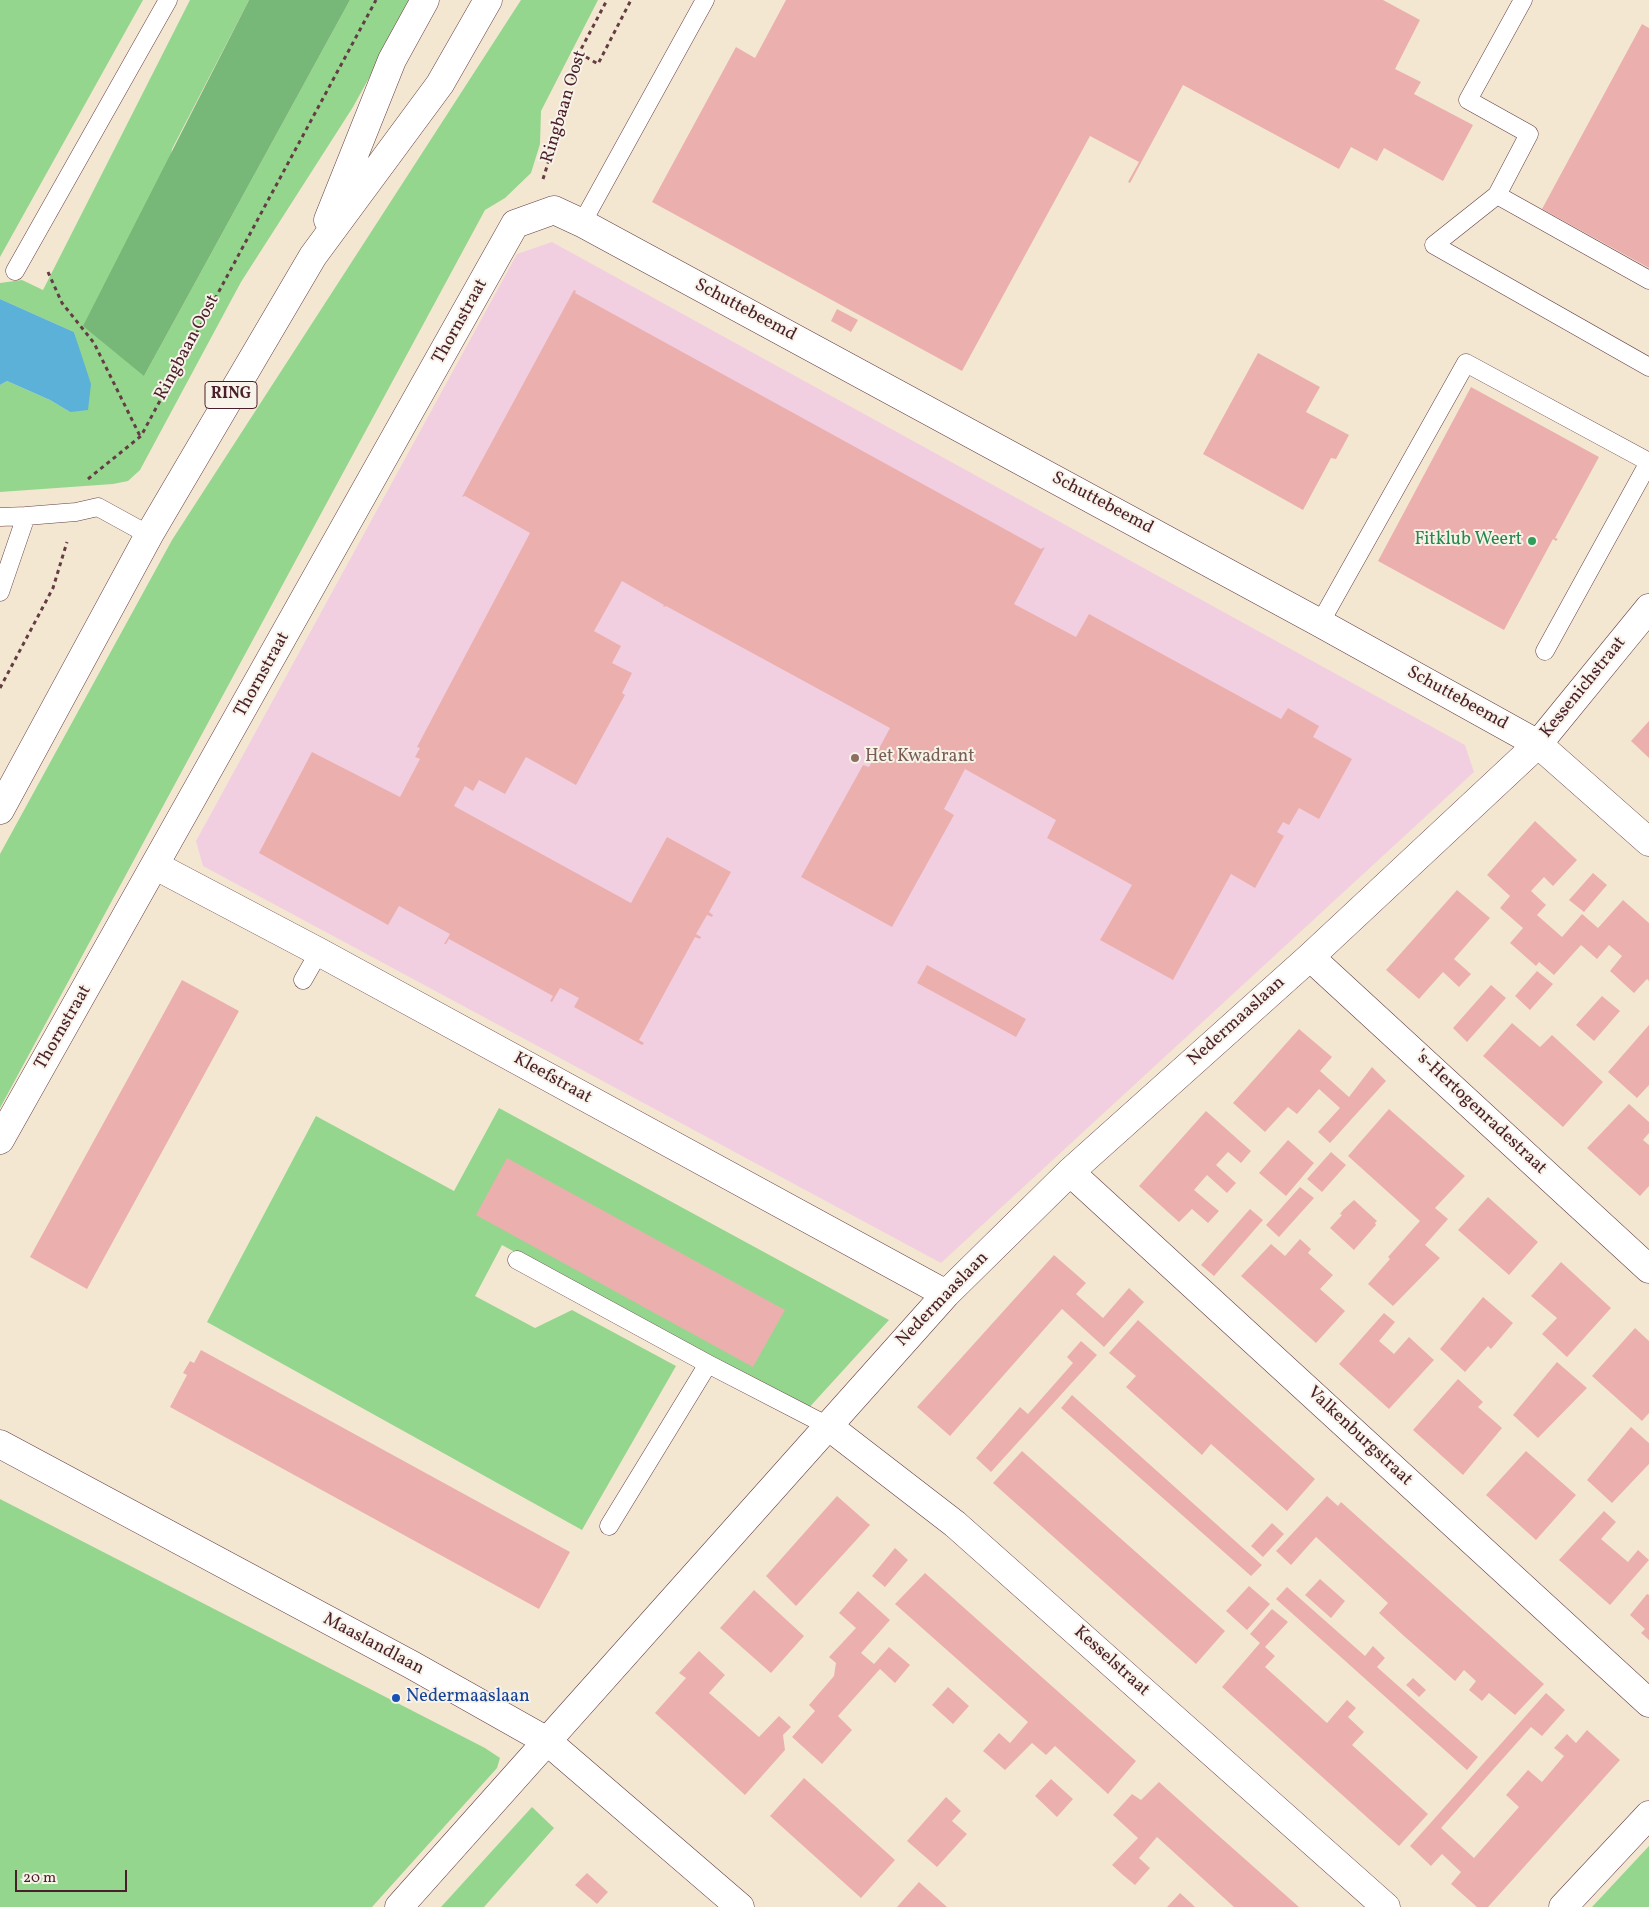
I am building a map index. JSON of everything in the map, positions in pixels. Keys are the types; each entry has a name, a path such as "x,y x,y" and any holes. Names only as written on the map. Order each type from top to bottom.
{"street":[{"name":"RING","path":"313,256 392,60 425,0"},
{"name":"RING","path":"0,810 149,535 313,256 440,84 488,0"},
{"name":"Schuttebeemd","path":"531,217 554,210 582,223 1320,623 1538,744 1649,842"},
{"name":"Thornstraat","path":"0,1140 156,866 515,224 531,217"},
{"name":"Kessenichstraat","path":"1538,744 1649,608"},
{"name":"Nedermaaslaan","path":"399,1907 946,1294 1070,1172 1310,957 1538,744"},
{"name":"Kleefstraat","path":"156,866 318,952 946,1294"},
{"name":"'s-Hertogenradestraat","path":"1310,957 1649,1268"},
{"name":"Valkenburgstraat","path":"1070,1172 1649,1703"},
{"name":"Kesselstraat","path":"828,1426 955,1524 1386,1907"},
{"name":"Maaslandlaan","path":"0,1444 412,1665 547,1742 740,1907"},
{"path":"1562,1907 1649,1815"}],"lane":[{"path":"15,271 168,0"},
{"path":"582,223 706,0"},
{"path":"1523,0 1468,100 1529,134 1497,195 1434,245 1649,367"},
{"path":"1497,195 1649,280"},
{"path":"1320,623 1466,363 1649,462 1545,651"},
{"path":"0,516 76,512 98,507 149,535"},
{"path":"0,592 26,516"},
{"path":"303,980 318,952"},
{"path":"517,1260 708,1364 828,1426"},
{"path":"609,1526 708,1364"}],"path":[{"name":"Ringbaan Oost","path":"0,688 53,588 76,512 89,477 141,436 376,0"},
{"name":"Ringbaan Oost","path":"531,217 562,119 579,53 607,0"},
{"path":"579,53 598,64 631,0"},
{"path":"33,240 62,303 94,343 141,436"}],"shaded area":[{"name":"Het Kwadrant","path":"552,242 1465,745 1474,772 941,1263 203,866 196,841 517,254"}],"green space":[{"path":"0,0 143,0 0,257"},
{"path":"190,0 249,0 172,149 144,376 350,0 412,0 353,107 241,282 140,470 128,481 113,484 0,492 0,385 7,381 50,400 70,412 81,356 74,332 0,299 0,283 22,280 43,290"},
{"path":"249,0 350,0 144,376 83,326"},
{"path":"521,0 598,0 541,111 540,144 531,173 505,198 485,210 0,1108 0,854 172,540"},
{"path":"499,1108 889,1320 806,1411 502,1245 475,1296 535,1328 572,1310 676,1366 582,1530 207,1322 316,1116 454,1191"},
{"path":"0,1499 485,1748 500,1758 497,1768 372,1907 0,1907"},
{"path":"532,1807 554,1828 484,1907 441,1907"},
{"path":"1649,1846 1649,1907 1592,1907"}],"water":[{"path":"0,299 74,332 91,384 88,410 70,412 50,400 7,381 0,385"}],"building":[{"path":"786,0 1383,0 1420,20 1395,69 1421,82 1414,94 1473,125 1443,181 1384,148 1377,161 1351,147 1339,169 1183,85 1130,183 1128,182 1139,162 1090,136 962,371 652,202 736,47 755,58"},
{"path":"1642,24 1649,28 1649,268 1542,209"},
{"path":"574,290 576,291 575,293 1041,549 1045,547 1014,604 1076,637 1089,614 1281,719 1288,708 1319,726 1313,737 1352,759 1319,819 1299,808 1289,825 1283,822 1277,832 1284,836 1255,888 1231,874 1173,980 1100,940 1132,885 1047,838 1056,820 965,769 944,809 954,815 892,927 801,877 863,765 869,767 890,728 666,606 663,607 664,605 622,581 594,631 621,646 612,663 632,673 622,693 625,695 576,785 526,757 505,794 479,780 473,791 465,786 454,806 631,903 667,837 731,872 709,912 713,915 712,917 707,915 696,934 701,937 700,939 695,937 639,1040 644,1043 642,1045 574,1007 579,998 560,988 552,1002 550,1001 553,996 449,939 444,944 450,934 399,906 388,925 259,853 312,752 400,797 420,759 415,757 420,748 417,747 530,533 465,496 462,497"},
{"path":"837,309 858,320 851,332 831,321"},
{"path":"1258,353 1320,387 1306,412 1349,435 1336,459 1331,458 1303,510 1203,454"},
{"path":"1471,387 1599,457 1555,538 1558,539 1556,541 1553,539 1504,630 1378,561"},
{"path":"1649,721 1649,758 1631,741"},
{"path":"1535,821 1577,860 1553,886 1544,877 1531,891 1546,905 1537,915 1562,937 1582,914 1598,928 1623,900 1649,923 1649,981 1647,979 1634,993 1610,971 1622,956 1609,945 1597,959 1581,945 1554,975 1539,962 1536,966 1510,943 1523,928 1500,908 1510,896 1487,875"},
{"path":"1593,873 1607,885 1584,912 1569,900"},
{"path":"1457,890 1490,918 1454,959 1471,974 1459,987 1443,972 1419,999 1386,970"},
{"path":"927,965 1026,1019 1016,1037 917,983"},
{"path":"1537,971 1553,984 1530,1010 1515,996"},
{"path":"182,980 239,1011 87,1289 30,1257"},
{"path":"1491,985 1506,998 1467,1042 1453,1028"},
{"path":"1602,996 1620,1011 1594,1041 1576,1025"},
{"path":"1512,1023 1540,1047 1552,1035 1603,1082 1563,1127 1483,1056"},
{"path":"1649,1025 1649,1085 1637,1098 1608,1072"},
{"path":"1299,1029 1332,1057 1320,1071 1349,1097 1372,1067 1386,1081 1330,1143 1318,1132 1340,1108 1319,1089 1297,1114 1288,1107 1265,1132 1233,1103"},
{"path":"1629,1104 1649,1122 1649,1133 1643,1140 1649,1145 1649,1186 1640,1196 1587,1148"},
{"path":"1389,1109 1465,1176 1435,1208 1448,1219 1425,1245 1440,1258 1393,1306 1368,1284 1390,1259 1388,1257 1420,1221 1348,1156"},
{"path":"1206,1111 1251,1151 1241,1163 1228,1152 1216,1165 1236,1183 1227,1193 1207,1175 1194,1190 1219,1211 1208,1223 1192,1209 1179,1222 1139,1186"},
{"path":"1288,1140 1314,1163 1286,1196 1259,1173"},
{"path":"1331,1152 1346,1165 1322,1192 1307,1179"},
{"path":"507,1158 785,1310 753,1367 476,1215"},
{"path":"1300,1187 1314,1198 1279,1237 1266,1225"},
{"path":"1488,1197 1538,1242 1509,1275 1458,1230"},
{"path":"1354,1200 1377,1221 1376,1225 1354,1250 1330,1228 1342,1215 1340,1214 1343,1210"},
{"path":"1250,1209 1263,1220 1214,1276 1201,1265"},
{"path":"1300,1239 1311,1249 1308,1253 1333,1275 1320,1289 1345,1311 1316,1343 1241,1276 1271,1244 1285,1256"},
{"path":"1054,1255 1086,1283 1076,1294 1103,1318 1129,1288 1144,1302 1104,1347 1062,1309 950,1436 917,1407"},
{"path":"1561,1262 1611,1308 1567,1357 1542,1334 1557,1318 1531,1296"},
{"path":"1483,1297 1513,1323 1491,1349 1488,1346 1465,1372 1440,1349"},
{"path":"1384,1313 1395,1322 1379,1341 1394,1354 1409,1337 1434,1360 1389,1409 1339,1364"},
{"path":"1138,1320 1315,1479 1287,1511 1211,1444 1202,1455 1126,1387 1136,1376 1109,1353"},
{"path":"1635,1328 1649,1341 1649,1413 1642,1421 1592,1376"},
{"path":"1081,1341 1097,1355 991,1472 976,1458 1020,1407 1028,1414 1073,1363 1067,1357"},
{"path":"201,1350 570,1552 539,1609 170,1407 187,1375 183,1373 190,1361 194,1363"},
{"path":"1557,1362 1587,1388 1538,1438 1513,1415"},
{"path":"1458,1379 1483,1402 1478,1407 1502,1428 1463,1475 1413,1430"},
{"path":"1072,1395 1262,1565 1251,1576 1061,1408"},
{"path":"1631,1427 1649,1443 1649,1464 1612,1503 1587,1480"},
{"path":"1022,1451 1225,1631 1196,1664 993,1483"},
{"path":"1526,1451 1576,1495 1536,1540 1486,1495"},
{"path":"837,1496 870,1525 796,1606 766,1576"},
{"path":"1327,1496 1338,1506 1341,1502 1544,1684 1515,1715 1489,1693 1482,1701 1469,1690 1476,1681 1464,1670 1455,1681 1404,1636 1379,1613 1388,1603 1316,1537 1291,1565 1276,1551"},
{"path":"1604,1511 1616,1522 1601,1539 1628,1562 1638,1550 1649,1560 1610,1605 1559,1560"},
{"path":"1272,1523 1284,1534 1263,1557 1251,1546"},
{"path":"895,1548 908,1560 885,1587 872,1576"},
{"path":"925,1573 1136,1761 1108,1794 1055,1746 1046,1755 1032,1743 1005,1770 983,1751 999,1733 1010,1743 1028,1722 895,1604"},
{"path":"1320,1579 1345,1601 1331,1618 1305,1595"},
{"path":"1249,1586 1270,1604 1247,1630 1226,1611"},
{"path":"1287,1587 1365,1656 1373,1646 1385,1658 1377,1667 1478,1757 1467,1770 1276,1599"},
{"path":"754,1590 804,1636 771,1673 720,1628"},
{"path":"858,1591 890,1620 861,1653 874,1664 889,1647 910,1665 895,1683 880,1669 838,1716 852,1730 822,1764 792,1737 815,1711 809,1705 834,1676 836,1663 829,1657 856,1628 839,1613"},
{"path":"1647,1594 1649,1595 1649,1640 1641,1633 1645,1629 1630,1615"},
{"path":"1272,1609 1288,1622 1265,1647 1275,1656 1265,1667 1327,1723 1347,1700 1356,1708 1348,1717 1364,1732 1352,1745 1428,1814 1399,1846 1222,1687 1260,1643 1250,1634"},
{"path":"699,1651 725,1675 709,1693 759,1737 779,1716 791,1727 783,1735 785,1750 745,1795 655,1713 686,1678 679,1673"},
{"path":"1413,1678 1426,1690 1419,1697 1406,1685"},
{"path":"948,1687 969,1706 953,1724 932,1705"},
{"path":"1546,1693 1565,1710 1542,1736 1531,1727 1441,1828 1474,1858 1519,1807 1506,1795 1528,1770 1542,1782 1564,1756 1554,1748 1567,1734 1576,1743 1587,1730 1620,1760 1488,1907 1477,1907 1451,1884 1461,1872 1442,1854 1431,1866 1410,1846"},
{"path":"804,1778 895,1860 861,1898 770,1816"},
{"path":"1051,1779 1073,1799 1057,1817 1035,1796"},
{"path":"1159,1782 1299,1907 1234,1907 1157,1837 1139,1858 1150,1868 1135,1885 1123,1875 1112,1865 1138,1838 1113,1815 1132,1794 1141,1800"},
{"path":"946,1797 961,1811 952,1821 967,1834 937,1867 907,1841"},
{"path":"587,1873 608,1892 597,1904 575,1885"},
{"path":"919,1882 947,1907 897,1907"},
{"path":"1180,1893 1192,1904 1195,1907 1167,1907"}],"place":[{"name":"Fitklub Weert","path":"1532,541"},
{"name":"Het Kwadrant","path":"855,758"},
{"name":"Nedermaaslaan","path":"396,1698"}]}
